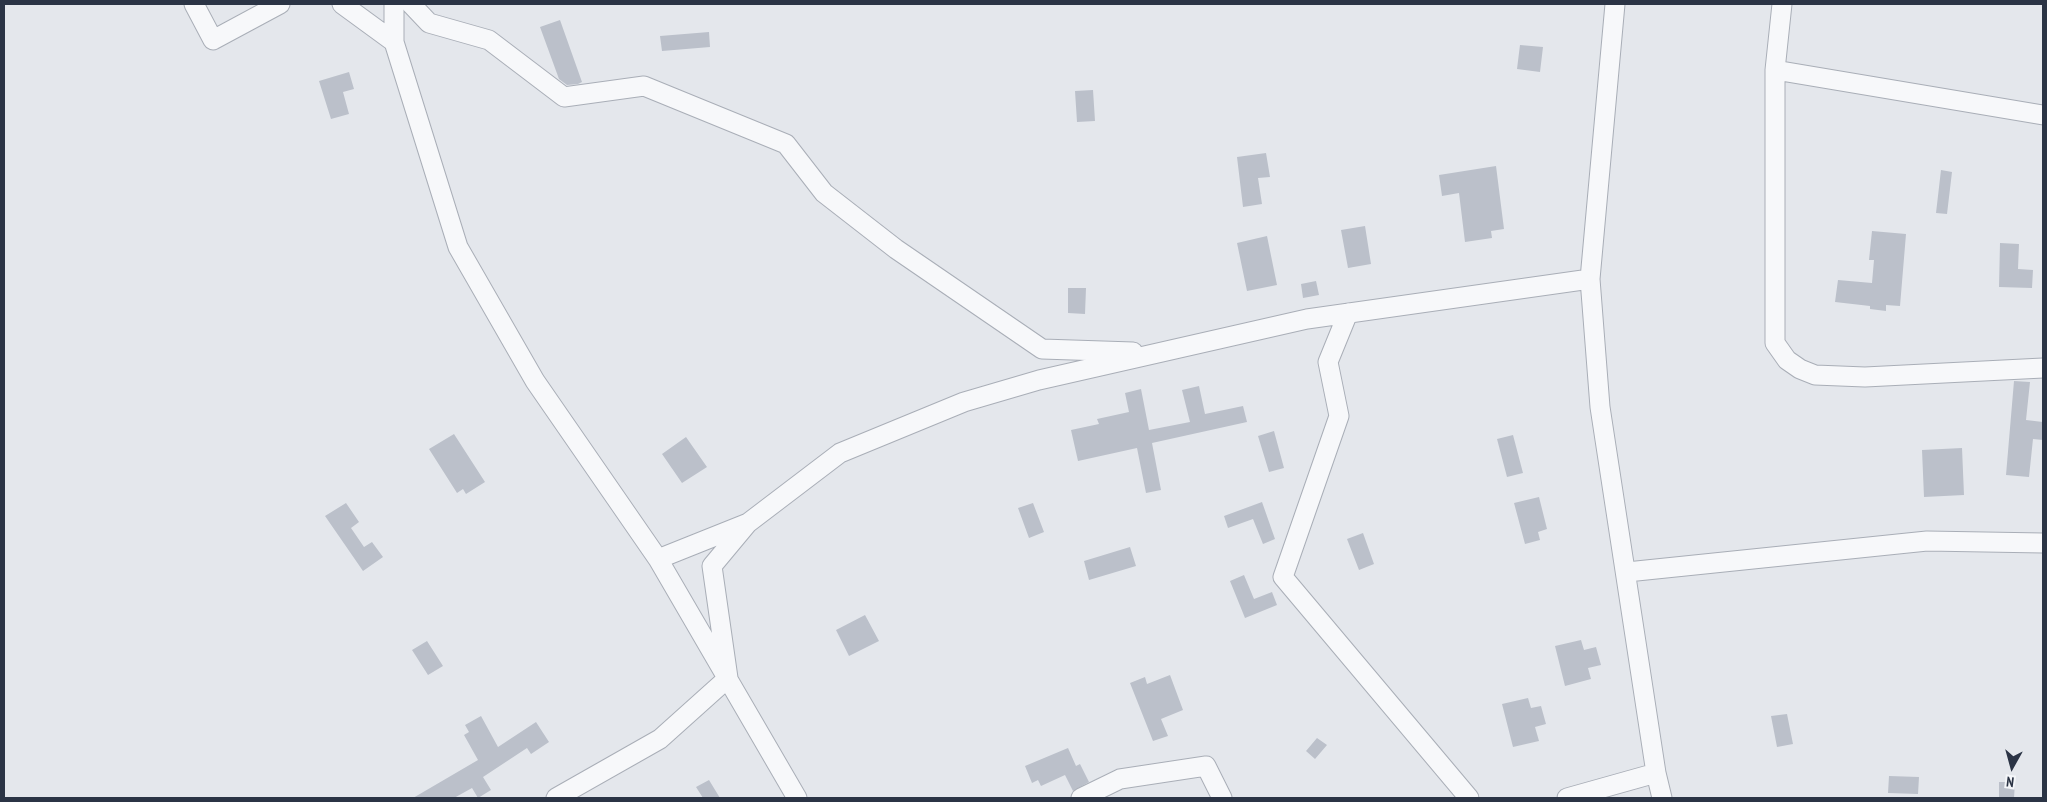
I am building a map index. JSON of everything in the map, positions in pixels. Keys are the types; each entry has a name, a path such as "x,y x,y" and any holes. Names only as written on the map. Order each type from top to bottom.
{"street":[{"path":"194,4 213,40 280,4"},
{"path":"342,4 394,42"},
{"path":"394,4 394,42 458,247 535,381 658,559 798,798"},
{"path":"411,4 429,23 489,40 564,97 644,86 786,144 824,193 896,249 1042,349 1158,353"},
{"path":"1615,4 1590,279 1600,407 1627,572 1656,773 1662,798"},
{"path":"1782,4 1774,70 1775,343 1787,360 1800,369 1814,375 1865,377 2043,368"},
{"path":"1774,70 2043,115"},
{"path":"728,678 712,566 748,523 840,453 964,402 1039,380 1307,319 1590,279"},
{"path":"1348,313 1328,362 1339,416 1283,577 1469,798"},
{"path":"658,559 748,523"},
{"path":"1627,572 1927,541 2043,543"},
{"path":"556,798 660,739 728,678"},
{"path":"1082,798 1120,779 1206,766 1222,798"},
{"path":"1567,798 1656,773"}],"building":[{"path":"560,20 582,82 578,84 567,85 559,79 540,27"},
{"path":"709,32 710,47 662,51 660,36"},
{"path":"1520,45 1543,47 1540,72 1517,69"},
{"path":"349,72 354,89 343,92 349,114 331,119 319,81"},
{"path":"1093,90 1095,121 1077,122 1075,91"},
{"path":"1266,153 1270,177 1258,178 1262,204 1243,207 1237,157"},
{"path":"1496,166 1504,229 1491,231 1492,238 1465,242 1459,193 1442,196 1439,175"},
{"path":"1941,170 1952,172 1947,214 1936,213"},
{"path":"1365,226 1371,264 1348,268 1341,230"},
{"path":"1872,231 1906,234 1900,306 1886,305 1886,311 1870,309 1870,306 1835,302 1838,280 1872,283 1874,260 1869,260"},
{"path":"1267,236 1277,285 1247,291 1237,243"},
{"path":"2000,243 2019,244 2018,269 2033,270 2032,288 1999,287"},
{"path":"1316,281 1319,295 1303,298 1301,284"},
{"path":"1068,288 1086,288 1085,314 1068,313"},
{"path":"2014,381 2030,382 2026,420 2043,422 2043,440 2033,439 2029,477 2006,475"},
{"path":"1199,386 1205,414 1243,406 1247,422 1152,443 1161,490 1146,493 1137,448 1078,461 1071,430 1099,424 1097,419 1129,412 1125,393 1141,389 1149,430 1190,422 1182,390"},
{"path":"1274,431 1284,468 1269,472 1258,436"},
{"path":"454,434 485,482 466,494 463,489 457,493 429,449"},
{"path":"1513,435 1523,473 1507,477 1497,439"},
{"path":"686,437 707,467 682,483 662,454"},
{"path":"1962,448 1964,495 1924,497 1922,450"},
{"path":"1539,497 1547,529 1538,532 1540,540 1525,544 1514,503"},
{"path":"1262,502 1275,539 1263,544 1253,519 1228,528 1224,516"},
{"path":"346,503 359,522 351,528 364,547 372,542 383,557 363,571 325,516"},
{"path":"1033,503 1044,532 1029,538 1018,508"},
{"path":"1363,533 1374,564 1359,570 1347,539"},
{"path":"1130,547 1136,566 1089,580 1084,561"},
{"path":"1244,575 1254,599 1272,592 1277,605 1245,618 1230,581"},
{"path":"865,615 879,641 849,656 836,630"},
{"path":"1581,640 1584,650 1596,647 1601,665 1588,668 1591,679 1565,686 1555,646"},
{"path":"427,641 443,666 428,675 412,650"},
{"path":"1170,675 1183,710 1161,719 1168,736 1153,741 1130,683 1145,677 1147,684"},
{"path":"1528,698 1531,708 1541,706 1546,724 1535,727 1539,741 1513,747 1502,704"},
{"path":"1787,714 1793,744 1777,747 1771,716"},
{"path":"481,716 498,747 536,722 549,742 531,754 527,748 483,777 491,790 478,798 472,788 454,798 413,798 478,760 464,735 469,732 465,725"},
{"path":"1317,738 1327,745 1315,759 1306,751"},
{"path":"1068,748 1076,766 1080,764 1089,782 1073,791 1065,775 1041,786 1038,780 1032,783 1025,766"},
{"path":"1889,776 1919,777 1918,794 1888,793"},
{"path":"709,780 720,798 703,798 696,787"},
{"path":"1999,782 2015,782 2014,798 1999,798"}]}
